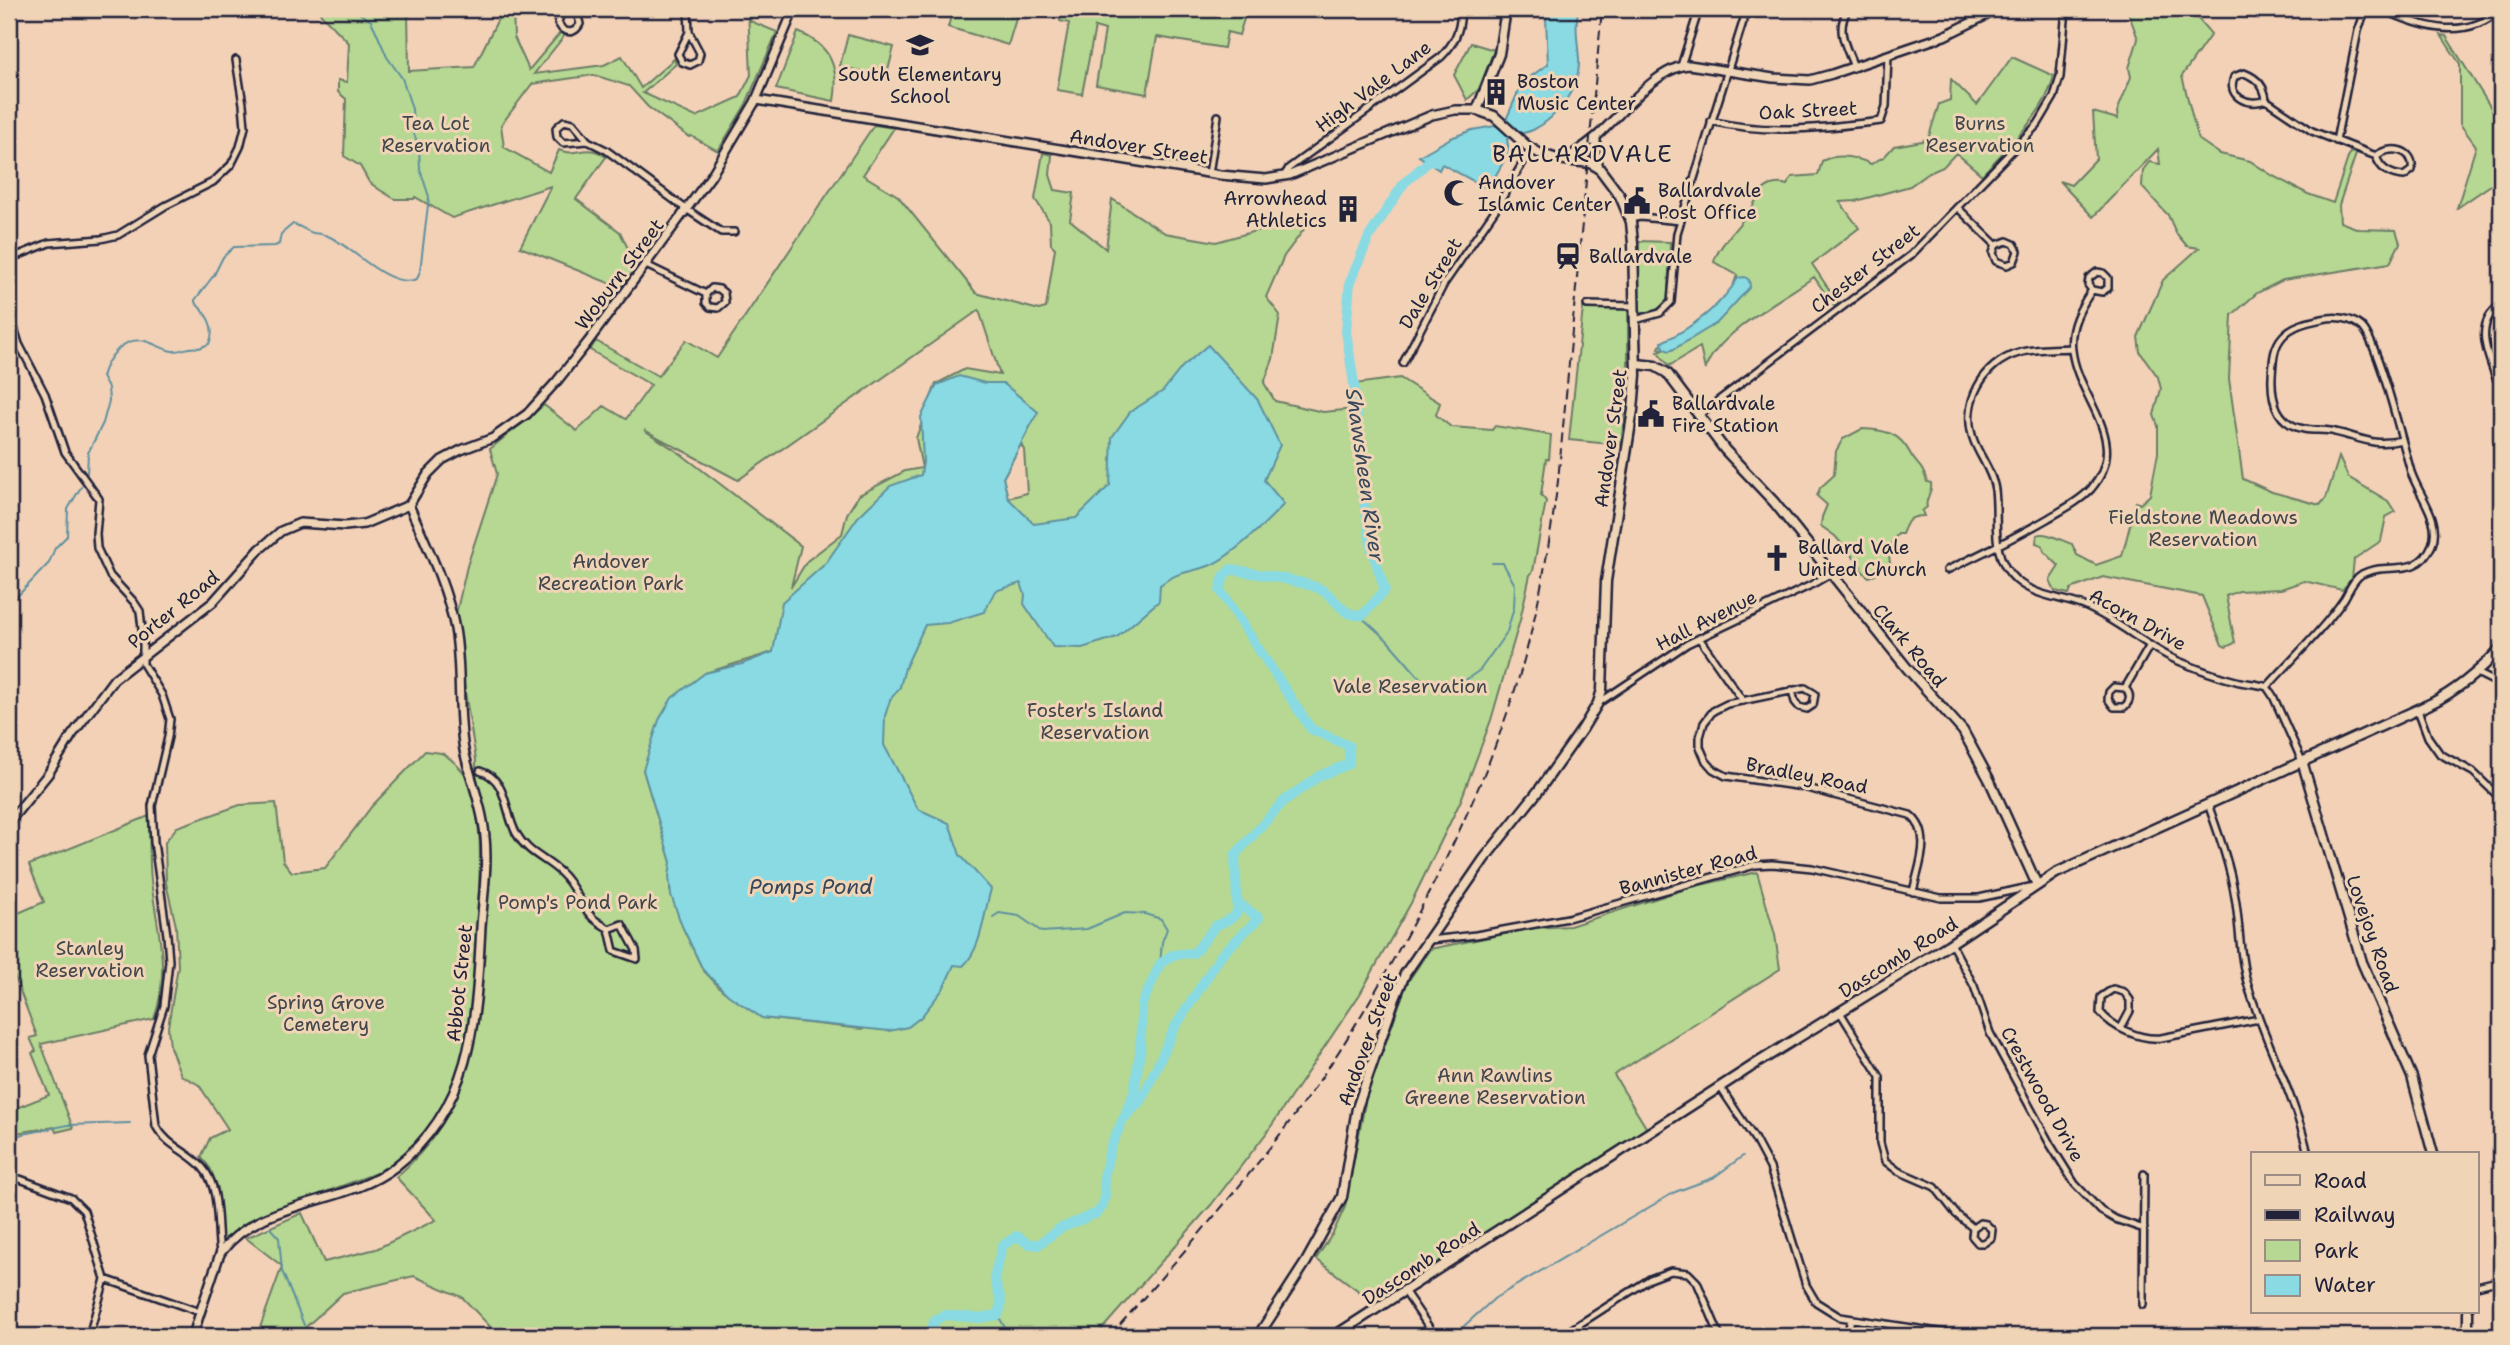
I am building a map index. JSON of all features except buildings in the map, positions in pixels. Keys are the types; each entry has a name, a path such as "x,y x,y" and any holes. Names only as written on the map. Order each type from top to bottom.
{"main road":[{"path":"1478,110 1499,54 1506,9"},
{"name":"Andover Street","path":"1258,1336 1306,1262 1342,1197 1357,1108 1405,974 1484,859 1560,762 1598,703 1602,690 1606,580 1633,410 1637,364 1633,236 1630,219 1617,191 1599,168 1588,162 1545,155 1531,149 1500,121 1478,110"},
{"name":"Clark Road","path":"1637,364 1654,366 1667,373 1725,450 1767,493 1907,668 1963,731 1990,781 2037,885"},
{"name":"Dascomb Road","path":"1334,1336 1720,1087 1951,943 2056,873 2450,694 2477,673 2501,648"},
{"name":"Lovejoy Road","path":"2302,761 2362,962 2409,1068 2432,1152"},
{"path":"2468,1314 2468,1336"}],"street":[{"path":"562,9 558,23 568,32 574,31 580,24 576,9"},
{"path":"688,9 689,32 701,53 698,61 690,65 681,62 678,54 689,32"},
{"name":"Woburn Street","path":"409,505 428,474 442,460 493,438 527,414 557,382 711,176 757,100 794,9"},
{"name":"High Vale Lane","path":"1284,176 1289,168 1441,57 1457,34 1460,9"},
{"path":"1681,66 1699,9"},
{"path":"1635,320 1660,313 1671,302 1675,282 1675,243 1747,9"},
{"path":"1848,9 1841,28 1842,40 1854,66"},
{"path":"1566,159 1596,137 1660,77 1681,66 1798,81 1832,74 1944,36 1999,9"},
{"name":"Chester Street","path":"1699,415 1911,255 2038,124 2047,111 2060,77 2066,9"},
{"path":"2336,141 2358,31 2366,9"},
{"path":"2380,9 2447,30 2478,24 2500,13"},
{"name":"Oak Street","path":"1712,121 1742,129 1766,129 1881,121 1886,106 1888,55"},
{"path":"9,259 49,243 101,239 118,234 221,176 236,157 244,132 236,60"},
{"path":"2266,100 2253,104 2245,101 2233,91 2231,84 2234,77 2244,73 2251,76 2263,87 2266,100 2305,127 2375,156 2382,168 2404,176 2412,170 2413,162 2409,156 2395,149 2387,149 2375,156"},
{"name":"Andover Street","path":"757,100 1209,174 1259,179 1284,176 1320,164 1416,120 1446,111 1478,110"},
{"path":"1209,174 1218,116"},
{"path":"588,141 564,143 557,137 556,128 562,122 571,122 588,141 606,150 720,232 734,232"},
{"path":"1596,137 1595,154 1599,168"},
{"name":"Dale Street","path":"1403,363 1441,289 1495,209 1531,149"},
{"path":"1958,208 1996,246"},
{"path":"1630,219 1641,217 1681,221"},
{"path":"2007,241 2014,244 2018,251 2014,262 2007,265 1999,263 1993,253 1996,246 2007,241"},
{"path":"646,265 706,294"},
{"path":"1947,570 1997,547 2079,500 2092,488 2104,466 2107,449 2104,433 2071,348 2076,318 2092,290"},
{"path":"1587,305 1635,306"},
{"path":"2501,305 2488,317 2484,335 2501,391"},
{"path":"9,311 19,344 45,394 65,452 99,499 97,548 110,576 139,611 143,664 162,695 170,719 152,806 169,961 164,1006 148,1055 156,1126 161,1134 199,1164 211,1181 220,1253"},
{"path":"2302,761 2267,687 2338,607 2360,576 2373,571 2407,568 2418,562 2430,548 2435,530 2433,517 2417,489 2372,341 2362,327 2347,319 2330,317 2297,326 2283,336 2274,356 2272,391 2276,408 2288,422 2298,427 2332,431 2372,443 2385,444 2402,440"},
{"name":"Acorn Drive","path":"2071,348 2026,351 2009,356 1986,374 1974,395 1970,429 1995,487 1997,547 2009,573 2034,592 2094,611 2176,660 2224,677 2267,687"},
{"name":"Porter Road","path":"9,822 48,774 104,690 120,673 213,602 260,549 281,531 300,523 345,526 363,524 409,505"},
{"name":"Abbot Street","path":"193,1336 220,1253 247,1229 262,1221 297,1206 354,1188 396,1166 424,1140 445,1112 470,1049 477,994 485,837 464,752 458,704 455,629 445,593 409,505"},
{"name":"Hall Avenue","path":"1598,703 1667,656 1699,638 1832,573"},
{"path":"1699,638 1743,701"},
{"path":"2124,688 2150,645"},
{"path":"2477,673 2501,685"},
{"path":"2114,687 2124,688 2129,694 2127,704 2121,708 2114,707 2108,699 2109,692 2114,687"},
{"path":"1810,689 1815,694 1815,703 1810,708 1801,709 1795,702 1793,690 1810,689"},
{"name":"Bradley Road","path":"1793,690 1717,708 1704,723 1700,742 1704,757 1709,765 1727,776 1803,787 1910,815 1919,825 1924,838 1913,892"},
{"path":"2418,710 2428,737 2440,754 2473,772 2501,799"},
{"path":"480,771 495,778 501,785 510,821 526,848 560,872 569,882 592,918 609,929 614,951 638,959 622,924 609,929"},
{"path":"2208,804 2227,858 2235,896 2244,972 2259,1018 2293,1099 2307,1152"},
{"name":"Bannister Road","path":"1430,940 1476,935 1568,918 1755,865 1812,868 1941,898 1979,898 2037,885"},
{"name":"Crestwood Drive","path":"1951,943 1974,986 1990,1033 2050,1144 2076,1184 2101,1211 2115,1219 2144,1228"},
{"path":"2121,1028 2130,1011 2130,1000 2124,992 2113,989 2104,993 2099,1007 2103,1016 2121,1028 2137,1036 2153,1039 2259,1018"},
{"path":"1840,1012 1880,1077 1880,1143 1885,1161 1898,1171 1935,1187 1956,1214 1973,1228"},
{"path":"1720,1087 1754,1138 1770,1168 1802,1276 1811,1295 1832,1314 1965,1336"},
{"path":"2143,1305 2144,1174"},
{"path":"9,1179 20,1179 71,1198 84,1211 106,1279 89,1336"},
{"path":"1566,1335 1650,1279 1671,1271 1688,1273 1697,1282 1720,1336"},
{"path":"106,1279 200,1312"},
{"path":"2478,1286 2501,1280"},
{"path":"1405,1292 1435,1336"},
{"path":"1847,1336 1851,1319"}],"green space":[{"name":"Tea Lot Reservation","path":"316,9 408,10 409,71 474,67 503,9 513,9 514,37 529,70 560,33 565,35 534,74 604,65 622,56 641,88 674,59 676,64 643,93 696,117 740,97 751,75 748,9 755,9 750,21 777,32 746,104 718,151 689,137 648,107 629,86 594,75 532,84 501,125 504,147 549,172 559,150 588,150 606,157 576,199 620,232 637,267 621,288 520,247 551,186 452,218 415,197 395,199 369,182 360,166 344,156 346,99 338,92 338,80 347,82 349,43"},
{"path":"953,9 1019,9 1008,45 948,27"},
{"path":"1062,9 1247,9 1239,35 1227,32 1224,48 1157,37 1147,94 1096,85 1105,30 1095,27 1082,94 1057,90 1069,23 1060,21"},
{"name":"Fieldstone Meadows Reservation","path":"2127,9 2190,9 2211,34 2182,76 2198,139 2220,154 2250,161 2308,194 2333,203 2350,152 2356,154 2339,205 2340,222 2359,229 2396,230 2400,243 2390,263 2283,280 2257,293 2232,315 2229,379 2243,479 2272,492 2320,505 2326,498 2339,457 2348,477 2388,501 2395,512 2386,517 2381,541 2354,559 2352,579 2342,590 2304,581 2281,589 2239,591 2226,596 2235,643 2226,647 2222,645 2202,596 2103,577 2071,589 2069,594 2055,591 2050,580 2059,566 2044,551 2042,545 2036,543 2037,535 2054,537 2072,544 2077,555 2096,565 2122,556 2136,502 2140,504 2150,495 2158,453 2158,426 2154,415 2161,389 2158,377 2140,352 2138,337 2163,280 2199,248 2187,246 2176,233 2168,215 2142,187 2143,170 2149,162 2160,164 2158,149 2093,217 2059,181 2071,185 2096,159 2093,112 2118,119 2117,112 2131,77 2129,68 2138,39"},
{"path":"798,32 818,43 830,59 835,78 834,101 776,89"},
{"path":"848,35 894,47 886,78 840,66"},
{"path":"2441,35 2446,36 2501,124 2501,178 2457,208 2476,146 2460,124 2460,64"},
{"path":"1471,43 1494,50 1479,89 1467,100 1454,75"},
{"name":"Burns Reservation","path":"2012,57 2054,76 2043,104 2034,117 1982,175 1956,153 1943,167 1910,186 1856,201 1840,202 1859,228 1812,264 1838,303 1834,306 1814,277 1736,331 1711,357 1705,370 1700,347 1669,366 1658,352 1663,350 1660,346 1708,313 1731,292 1737,275 1714,262 1720,249 1762,191 1774,184 1787,185 1792,177 1818,175 1822,161 1834,157 1859,159 1871,164 1885,156 1894,146 1922,141 1929,136 1939,104 1950,100 1951,79 1977,105"},
{"path":"874,125 894,128 863,175 898,196 976,293 1039,310 1046,308 1055,248 1051,244 1050,222 1035,199 1043,153 1052,155 1050,175 1055,190 1074,193 1070,220 1106,249 1112,199 1165,233 1216,242 1310,216 1305,228 1284,256 1266,297 1280,315 1273,359 1264,383 1275,401 1323,412 1355,409 1354,384 1400,378 1440,403 1436,415 1451,427 1492,430 1495,426 1551,435 1541,495 1546,501 1533,571 1491,720 1461,800 1411,903 1360,994 1268,1131 1211,1205 1096,1336 499,1336 462,1297 414,1276 343,1293 296,1336 257,1336 282,1266 246,1238 302,1213 324,1262 376,1249 436,1220 396,1177 423,1151 443,1122 458,1093 468,1061 480,995 489,838 477,780 454,623 467,566 497,474 490,449 544,405 577,431 604,406 626,419 651,385 590,350 596,341 658,376 686,340 717,358","holes":["979,310 1000,375 965,369 936,384 916,438 922,468 905,471 859,495 847,514 842,534 807,561 791,587 801,546 681,454 644,430 738,480","1021,444 1024,450 1027,493 1008,498 1003,478","773,652 863,1029 762,1018 722,990 703,970 685,932 670,890 671,862 643,770 705,673"]},
{"path":"1638,241 1670,242 1668,299 1656,310 1639,313"},
{"path":"1583,308 1628,308 1628,383 1621,445 1569,440"},
{"path":"1862,429 1884,431 1896,436 1906,446 1927,482 1931,483 1927,507 1922,511 1924,516 1909,520 1902,534 1898,534 1893,541 1891,566 1869,577 1835,536 1821,526 1827,505 1817,496 1820,488 1834,475 1836,451 1843,439"},
{"name":"Spring Grove Cemetery","path":"425,751 444,754 467,778 479,833 479,890 472,1006 466,1045 454,1084 441,1110 424,1134 379,1172 272,1212 225,1238 222,1235 218,1188 210,1168 201,1157 210,1138 228,1129 199,1085 181,1075 170,1047 168,1027 178,966 176,926 166,883 165,842 177,827 240,805 276,803 283,861 292,872 325,868 372,806"},
{"name":"Stanley Reservation","path":"149,816 151,881 162,967 162,984 154,1019 41,1044 73,1128 56,1132 54,1127 9,1134 9,1111 49,1095 32,1053 36,1051 30,1038 37,1036 9,962 9,917 44,902 29,865"},
{"name":"Ann Rawlins Greene Reservation","path":"1757,872 1775,935 1780,969 1614,1075 1647,1129 1376,1304 1316,1259 1333,1233 1345,1207 1366,1098 1407,983 1430,949 1535,928 1570,926 1692,887"}],"water":[{"path":"1550,9 1579,9 1579,70 1572,91 1559,110 1542,125 1507,139 1509,152 1488,189 1442,164 1439,170 1419,156 1451,138 1472,130 1495,126 1506,120 1522,83 1548,64 1546,18"},
{"path":"1745,277 1749,280 1750,287 1717,323 1674,349 1669,351 1663,348 1662,342 1705,315 1723,298 1738,278"},
{"name":"Pomps Pond","path":"1208,345 1258,400 1280,445 1264,480 1284,504 1249,538 1220,560 1173,577 1160,585 1159,601 1117,637 1082,648 1053,647 1024,604 1025,595 1021,583 995,591 984,612 948,623 925,625 905,668 900,687 890,700 885,716 884,745 918,809 949,823 960,855 991,889 982,930 969,959 963,966 954,965 943,989 921,1017 908,1027 889,1031 762,1018 728,995 703,970 682,926 671,895 671,862 643,770 659,720 672,698 705,673 742,664 773,652 782,602 825,564 858,517 890,486 921,475 921,417 937,385 959,376 985,383 1003,383 1038,412 1003,478 1008,498 1034,524 1076,518 1110,485 1112,437 1130,412 1163,391 1182,367"}],"waterway":[{"path":"87,473 88,453 103,423 109,401 108,388 102,377 112,356 123,345 137,340 172,351 209,344 211,326 195,300 214,275 223,257 234,247 275,246 279,244 281,234 293,224 330,237 395,279 417,279 429,197 420,169 412,109 402,78 387,57 371,21 353,9"},
{"name":"Shawsheen River","path":"929,1336 935,1320 945,1315 979,1318 998,1315 1001,1303 995,1275 1002,1246 1017,1236 1027,1243 1038,1245 1059,1229 1097,1213 1102,1207 1105,1197 1104,1176 1110,1149 1123,1119 1141,1101 1175,1027 1221,955 1259,918 1237,902 1235,855 1284,801 1319,776 1349,764 1349,746 1311,729 1220,590 1224,576 1231,569 1275,577 1318,588 1344,610 1355,615 1363,615 1385,590 1372,550 1364,501 1354,384 1346,331 1350,282 1369,237 1404,183 1428,162 1440,159"},
{"path":"9,605 49,563 55,548 67,536 68,509 81,487"},
{"path":"1359,615 1387,640 1420,678 1435,686 1457,686 1480,670 1507,632 1514,607 1515,585 1503,563 1492,563"},
{"name":"Shawsheen River","path":"1126,1112 1134,1093 1140,1052 1142,1004 1160,964 1172,955 1193,953 1197,950 1215,926 1232,918 1238,911 1237,902"},
{"path":"993,917 999,913 1019,916 1042,932 1087,929 1125,913 1145,914 1161,919 1167,929 1162,942 1160,964"},
{"path":"9,1137 68,1125 130,1123"},
{"path":"1453,1336 1495,1298 1675,1192 1713,1178 1743,1156"},
{"path":"270,1228 279,1238 282,1271 304,1325"},
{"path":"998,1315 1005,1328 1001,1336"}],"railway":[{"path":"1110,1336 1233,1194 1280,1135 1330,1065 1422,907 1496,744 1532,629 1555,506 1602,9"}],"place":[{"name":"South Elementary School","path":"920,45"},
{"name":"Boston Music Center","path":"1496,92"},
{"name":"Andover Islamic Center","path":"1457,193"},
{"name":"Ballardvale Post Office","path":"1637,201"},
{"name":"Arrowhead Athletics","path":"1348,209"},
{"name":"Ballardvale","path":"1568,256"},
{"name":"Ballardvale Fire Station","path":"1651,414"},
{"name":"Ballard Vale United Church","path":"1777,558"}],"district":[{"name":"BALLARDVALE","path":"1583,154"}],"park label":[{"name":"Andover Recreation Park","path":"611,572"},
{"name":"Vale Reservation","path":"1410,686"},
{"name":"Foster's Island Reservation","path":"1095,721"},
{"name":"Pomp's Pond Park","path":"578,902"}]}
